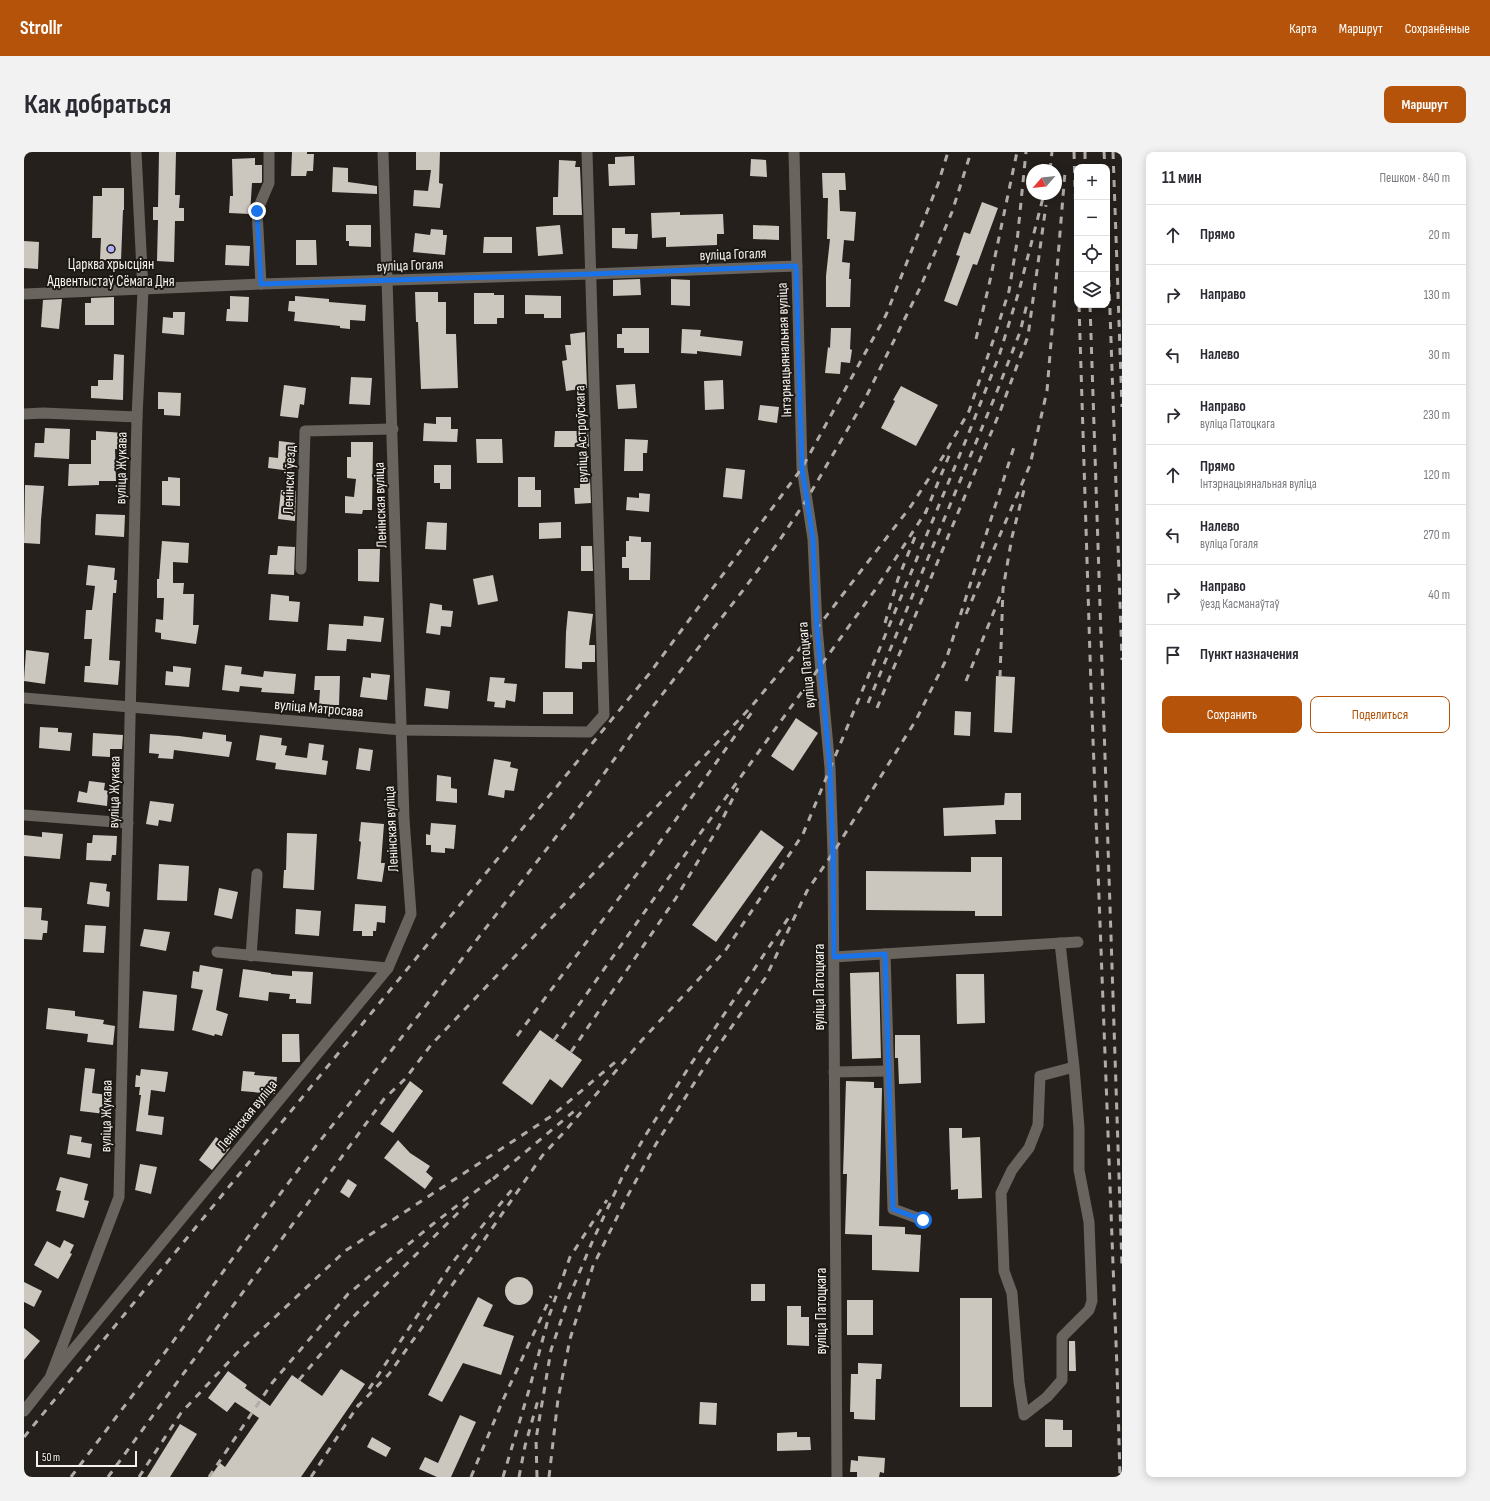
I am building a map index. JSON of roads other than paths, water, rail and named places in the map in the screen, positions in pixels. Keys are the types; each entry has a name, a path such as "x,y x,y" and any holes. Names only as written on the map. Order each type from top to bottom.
{"street":[{"name":"вуліца Жукава","path":"24,1411 50,1378 119,1197 137,417 144,290 136,152"},
{"path":"261,284 257,211 269,183 269,152"},
{"name":"Ленінская вуліца","path":"50,1378 388,968 411,914 404,819 393,429 383,152"},
{"name":"вуліца Астроўскага","path":"587,152 604,715"},
{"name":"Інтэрнацыянальная вуліца","path":"794,152 802,468 807,499"},
{"name":"вуліца Гогаля","path":"24,294 261,284 387,281 796,266"},
{"path":"24,414 43,413 137,417"},
{"name":"Ленінскі ўезд","path":"301,569 305,431 393,429"},
{"name":"вуліца Патоцкага","path":"807,499 813,539 817,628 830,768 833,853 837,1477"},
{"name":"вуліца Матросава","path":"24,698 402,730 589,732 604,715"},
{"path":"24,815 128,823"},
{"path":"251,956 257,874"},
{"path":"834,957 1078,942"},
{"path":"1060,943 1074,1067 1079,1128 1079,1170 1089,1222 1092,1301 1089,1310 1062,1336 1062,1380 1047,1397 1024,1415 1019,1382 1012,1293 1004,1271 1001,1193 1012,1170 1029,1148 1038,1125 1040,1076 1074,1067"},
{"path":"218,952 388,968"},
{"path":"885,954 893,1209 923,1220"},
{"path":"834,1072 888,1071"}],"railway":[{"path":"24,1437 649,674 802,468 886,315 938,184 948,152"},
{"path":"71,1477 172,1343 316,1146 596,785 640,723 777,544 807,499 863,403 920,288 952,212 971,152"},
{"path":"976,339 1017,152"},
{"path":"108,1477 384,1099 405,1079 431,1045 750,708 817,628 911,506 944,455 969,411 994,338 1009,291 1017,242 1026,152"},
{"path":"1051,164 1052,152"},
{"path":"1074,152 1077,236"},
{"path":"1085,152 1085,164"},
{"path":"1104,152 1105,164"},
{"path":"1113,152 1122,407"},
{"path":"966,614 1030,465 1047,391 1065,172"},
{"path":"357,1407 389,1374 542,1156 566,1130 642,1040 725,951 803,834 968,435 999,356 1019,291 1042,200"},
{"path":"877,708 1001,409 1028,336 1046,205"},
{"path":"1107,236 1122,660"},
{"path":"868,703 996,394 1020,332 1028,300"},
{"path":"1079,308 1091,687 1120,1477"},
{"path":"1090,308 1122,1267"},
{"path":"549,1477 558,1399 570,1339 593,1266 627,1197 656,1144 710,1058 766,977 807,891 833,853 916,720 946,660 1014,447"},
{"path":"925,514 951,451"},
{"path":"1000,677 1003,589 1012,537 1024,490"},
{"path":"554,1040 875,590 927,510"},
{"path":"885,623 898,579 917,532"},
{"path":"966,681 1001,594"},
{"path":"517,1036 645,863 752,712"},
{"path":"571,1052 676,898 719,826 738,788"},
{"path":"537,1477 536,1439 551,1350 569,1297 593,1240 624,1173 645,1136 791,914"},
{"path":"139,1477 181,1413 237,1353 345,1251 553,1115 620,1058"},
{"path":"493,1179 579,1107"},
{"path":"209,1477 272,1383 348,1294 433,1224 497,1175"},
{"path":"369,1389 452,1263 515,1186"},
{"path":"503,1477 549,1316 570,1257 607,1200"},
{"path":"299,1380 347,1323 470,1201"},
{"path":"471,1477 503,1400 551,1296"},
{"path":"519,1477 525,1446 538,1400"},
{"path":"311,1477 359,1404"}],"place":[{"name":"Царква хрысціян Адвентыстаў Сёмага Дня","path":"111,249"}]}
